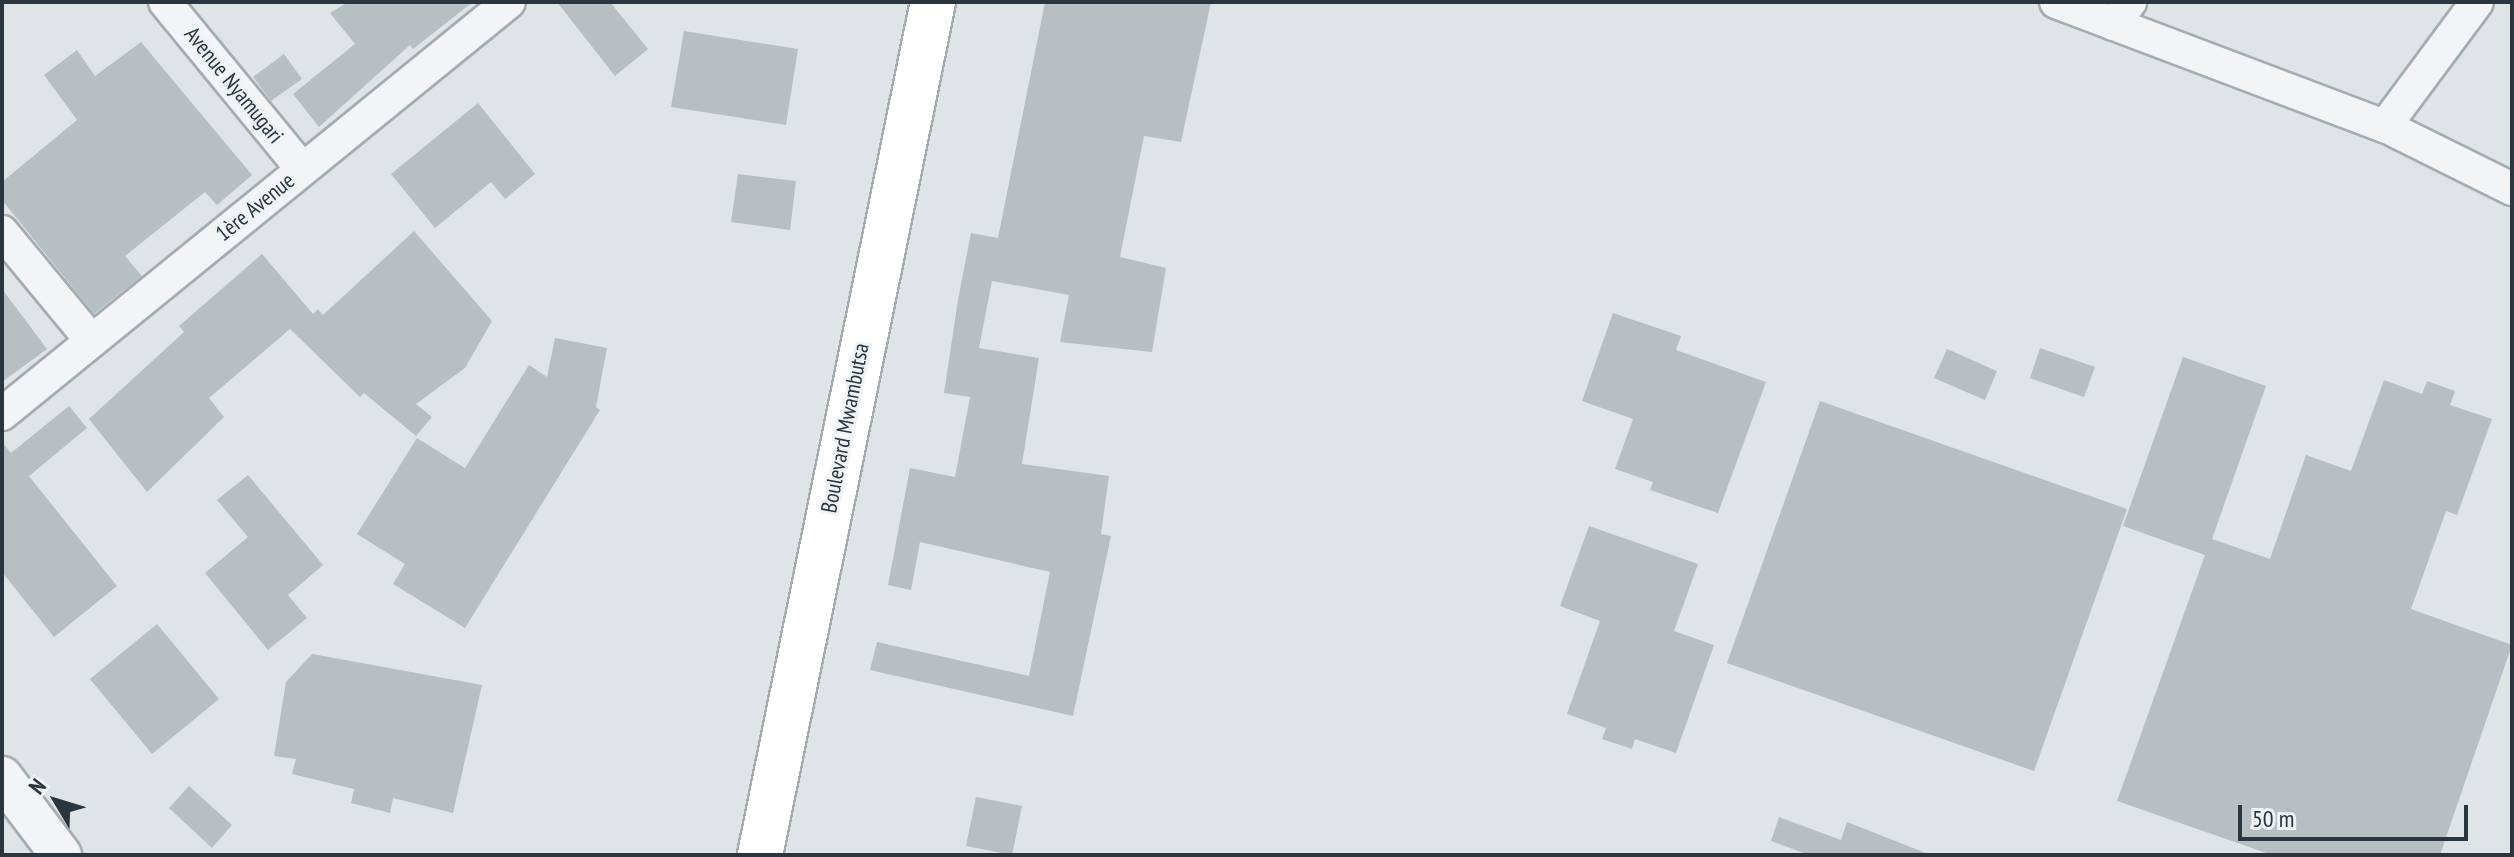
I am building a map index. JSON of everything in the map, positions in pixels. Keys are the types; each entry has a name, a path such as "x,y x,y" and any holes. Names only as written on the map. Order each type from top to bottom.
{"highway":[{"name":"Boulevard Mwambutsa","path":"760,855 933,2"}],"street":[{"name":"Avenue Nyamugari","path":"165,2 302,169"},
{"name":"1ère Avenue","path":"2,414 509,2"},
{"path":"2056,2 2122,13 2385,126 2512,189"},
{"path":"2385,126 2477,2"},
{"path":"2,232 91,340"},
{"path":"2,777 55,852"}],"building":[{"path":"348,2 473,2 413,49 410,45 319,127 293,94 355,44 330,13"},
{"path":"557,2 610,2 648,49 615,76"},
{"path":"1045,2 1211,2 1181,142 1144,136 1120,257 1166,268 1152,352 1060,342 1069,295 992,281 979,348 1039,358 1022,464 1109,476 1101,534 1111,536 1073,716 870,670 877,642 1029,676 1050,572 920,542 911,590 888,585 910,468 955,477 970,397 944,393 958,300 971,233 998,238"},
{"path":"684,31 798,49 786,125 671,107"},
{"path":"141,42 252,175 217,205 205,192 125,256 142,276 94,314 2,200 2,182 77,120 44,75 77,50 95,76"},
{"path":"284,54 302,79 271,101 253,77"},
{"path":"478,103 535,174 505,199 491,182 435,228 391,174"},
{"path":"738,174 796,181 790,230 731,222"},
{"path":"414,231 492,321 465,368 416,404 432,417 416,436 364,393 360,397 290,329 209,398 224,417 147,492 89,419 184,332 179,326 262,254 313,314 318,309 323,315"},
{"path":"2,289 47,349 2,382"},
{"path":"1613,313 1681,336 1676,350 1766,382 1718,513 1650,490 1653,482 1615,469 1633,419 1582,401"},
{"path":"555,338 607,348 596,407 600,410 465,628 393,584 405,564 357,534 417,438 465,468 529,365 547,377"},
{"path":"2040,348 2095,367 2084,397 2030,378"},
{"path":"1947,349 1997,371 1985,400 1934,378"},
{"path":"2183,357 2266,386 2212,539 2270,559 2306,455 2351,471 2384,380 2422,394 2427,381 2455,391 2450,405 2492,419 2457,515 2446,511 2411,609 2512,645 2440,855 2272,855 2117,801 2205,555 2123,526"},
{"path":"1820,401 2127,509 2034,771 1727,663"},
{"path":"69,406 87,428 29,476 117,586 54,637 2,572 2,442 11,453"},
{"path":"248,475 323,565 288,595 307,618 268,650 205,573 248,537 217,500"},
{"path":"1589,526 1698,564 1674,631 1714,645 1676,753 1635,739 1632,749 1602,739 1606,728 1567,714 1600,621 1560,606"},
{"path":"157,624 219,699 152,754 90,679"},
{"path":"312,654 482,685 453,813 393,798 390,813 351,803 354,789 292,774 296,759 274,756 286,682"},
{"path":"189,786 232,825 212,848 169,808"},
{"path":"976,797 1022,806 1012,855 966,846"},
{"path":"1779,817 1841,840 1847,822 1931,855 1809,855 1771,841"}]}
